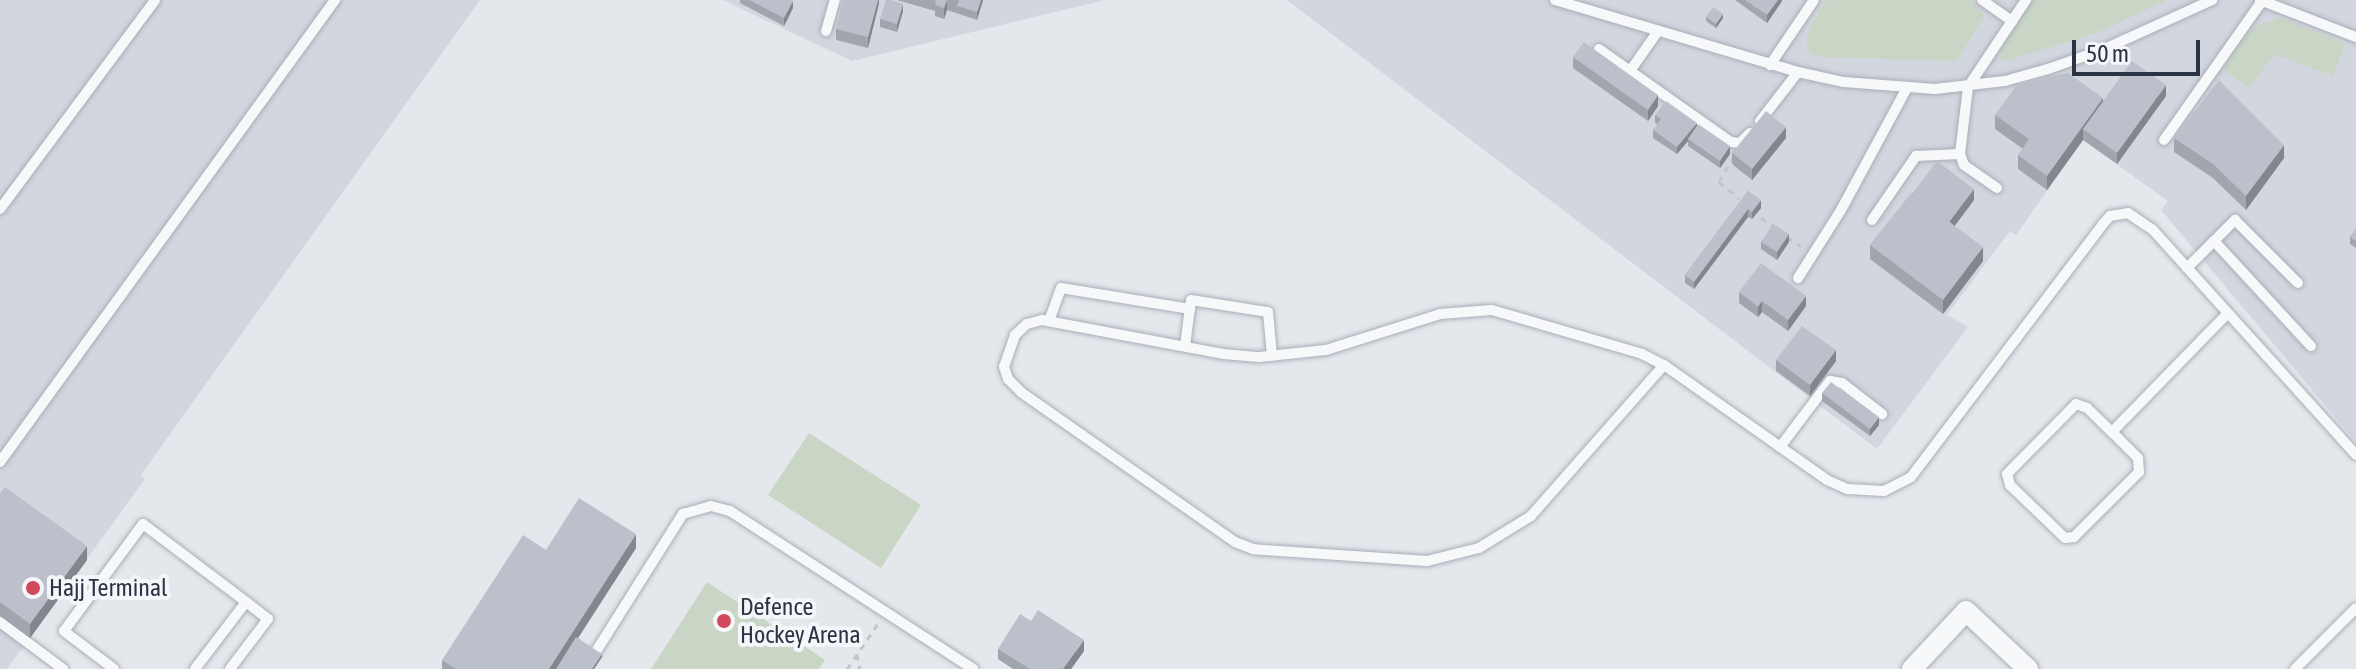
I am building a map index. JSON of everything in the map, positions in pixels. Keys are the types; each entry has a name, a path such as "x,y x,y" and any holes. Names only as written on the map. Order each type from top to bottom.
{"street":[{"path":"1912,669 1966,611 2028,669"}],"lane":[{"path":"0,209 155,0"},
{"path":"0,462 335,0"},
{"path":"826,31 835,0"},
{"path":"1555,0 1770,65 1844,82 1907,88 1968,87 2062,65 2212,0"},
{"path":"1770,65 1814,0"},
{"path":"1982,0 2012,21"},
{"path":"1997,188 1964,165 1960,154 1968,87 2026,0"},
{"path":"2164,140 2261,0 2356,37"},
{"path":"1630,71 1658,31"},
{"path":"1599,49 1731,142 1740,143 1798,72"},
{"path":"1798,278 1907,88"},
{"path":"1872,220 1916,156 1960,154"},
{"path":"1664,365 1531,516 1479,548 1427,561 1253,549 1215,530 1021,392 1008,379 1004,367 1015,335 1027,324 1049,321 1223,354 1272,356 1326,350 1440,314 1492,310 1611,343 1664,365 1827,480 1847,489 1884,491 1898,487 1911,477 2110,216 2119,213 2137,217 2187,268 2356,455"},
{"path":"2187,268 2235,220 2298,283"},
{"path":"2214,241 2311,346"},
{"path":"1049,321 1061,288 1190,309"},
{"path":"1185,346 1191,300 1268,312 1272,356"},
{"path":"2112,432 2228,313"},
{"path":"1780,447 1830,381 1842,383 1882,414"},
{"path":"2076,404 2087,408 2112,432 2138,458 2139,472 2074,537 2065,538 2010,485 2007,474 2076,404"},
{"path":"595,653 683,514 711,506 730,511 973,669"},
{"path":"114,669 64,631 143,524 268,619 230,669"},
{"path":"195,669 246,602"},
{"path":"2295,669 2356,608"},
{"path":"0,622 63,669"}],"path":[{"path":"1739,198 1719,182 1740,143"},
{"path":"1761,218 1813,255"},
{"path":"847,669 885,613"},
{"path":"857,654 860,669"}],"shaded area":[{"path":"0,0 480,0 141,475 145,479 7,669 0,669"},
{"path":"723,0 1105,0 852,61"},
{"path":"1287,0 2356,0 2356,442 2161,210 2168,201 2083,140 2016,235 2010,231 1947,315 1968,327 1877,449"}],"green space":[{"path":"1826,0 1971,0 1984,16 1957,61 1820,57 1809,54 1807,44 1809,30"},
{"path":"2030,0 2167,0 2094,34 2005,61 2001,58 2000,46"},
{"path":"2281,18 2345,44 2333,76 2274,54 2250,88 2224,70 2232,54 2254,27"},
{"path":"809,433 921,505 881,568 768,495"},
{"name":"Defence Hockey Arena","path":"707,582 825,660 819,669 651,669"}],"building":[{"path":"749,0 792,0 793,1 784,18"},
{"path":"843,0 878,0 868,37 836,29"},
{"path":"886,0 903,4 897,24 880,19"},
{"path":"933,0 947,0 944,8 935,5 936,1"},
{"path":"959,0 981,0 977,12 957,6"},
{"path":"1745,0 1778,0 1767,15"},
{"path":"1713,7 1723,14 1716,24 1706,17"},
{"path":"1584,42 1658,95 1648,110 1573,57"},
{"path":"2132,61 2166,85 2117,153 2083,129"},
{"path":"2068,73 2103,98 2047,176 2018,155 2029,139 1995,115 2019,82"},
{"path":"2219,80 2284,145 2246,196 2213,164 2174,138"},
{"path":"1666,101 1697,123 1677,147 1653,130 1661,119 1655,115"},
{"path":"1766,111 1786,127 1752,169 1732,153"},
{"path":"1698,124 1730,146 1720,161 1688,139"},
{"path":"1937,161 1974,189 1949,222 1912,194"},
{"path":"1748,191 1761,200 1752,212 1748,209 1694,282 1685,275"},
{"path":"1911,193 1983,247 1943,300 1870,245"},
{"path":"1773,224 1789,234 1777,252 1761,242"},
{"path":"1761,263 1806,296 1788,320 1762,301 1758,307 1739,292"},
{"path":"1802,326 1836,350 1810,385 1776,360"},
{"path":"1831,382 1879,417 1870,429 1822,393"},
{"name":"Hajj Terminal","path":"5,487 87,546 30,624 0,602 0,494"},
{"path":"579,498 636,534 549,669 456,669 442,660 523,535 546,550"},
{"path":"1038,610 1084,640 1063,669 1030,669 998,649 1020,614 1031,621"},
{"path":"576,637 602,654 592,669 556,669"}],"place":[{"name":"Hajj Terminal","path":"33,588"},
{"name":"Defence Hockey Arena","path":"724,621"}]}
